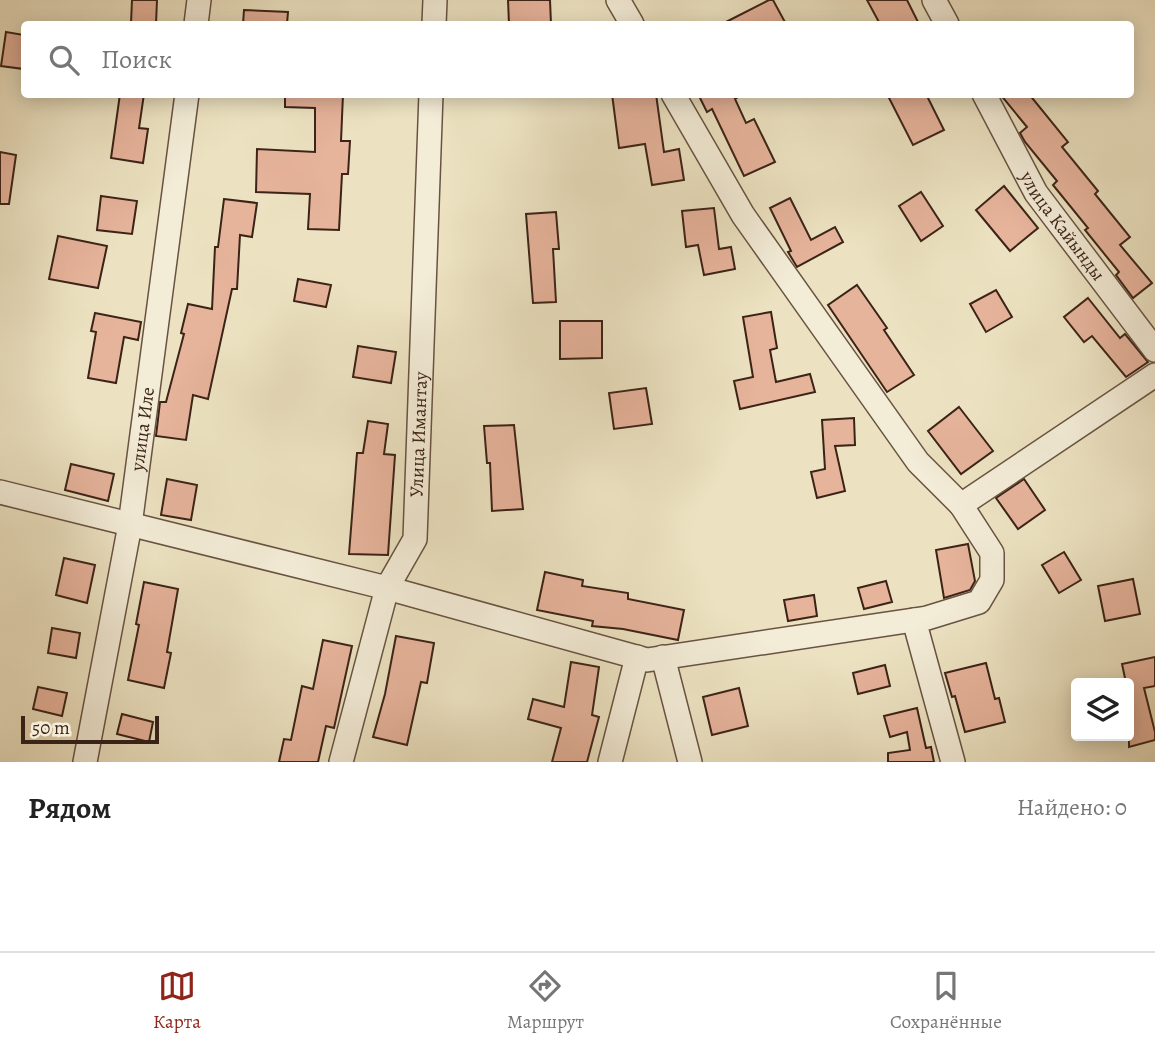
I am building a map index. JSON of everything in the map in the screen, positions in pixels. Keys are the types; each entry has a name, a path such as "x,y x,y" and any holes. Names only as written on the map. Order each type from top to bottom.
{"street":[{"path":"196,21 199,0"},
{"path":"434,21 435,0"},
{"path":"618,0 630,21"},
{"path":"934,0 945,21"},
{"name":"улица Иле","path":"85,762 130,524 186,98"},
{"name":"Улица Имантау","path":"341,762 387,588 415,539 431,98"},
{"path":"0,492 387,588 647,660 920,619 979,602 992,580 992,553 961,505 918,461 743,215 675,98"},
{"name":"улица Кайынды","path":"986,98 1036,193 1155,350"},
{"path":"961,505 1155,375"},
{"path":"920,619 953,762"},
{"path":"610,762 637,657"},
{"path":"663,657 690,762"}],"building":[{"path":"132,0 157,0 156,21 131,21"},
{"path":"508,0 550,0 551,21 509,21"},
{"path":"773,0 784,21 728,21"},
{"path":"867,0 907,0 918,21 878,21"},
{"path":"244,10 288,12 287,21 243,21"},
{"path":"6,32 21,34 21,69 1,66"},
{"path":"119,98 143,98 139,128 148,129 143,163 111,158"},
{"path":"285,98 343,98 341,141 350,141 348,174 342,174 339,230 308,229 310,194 256,192 257,149 315,152 315,108 285,107"},
{"path":"613,98 657,98 664,152 679,149 684,180 652,185 645,144 619,148"},
{"path":"700,98 737,98 746,123 754,119 775,162 744,176 712,109 707,112"},
{"path":"889,98 928,98 944,130 913,145"},
{"path":"1003,98 1032,98 1068,142 1062,147 1098,191 1095,194 1130,237 1120,245 1152,283 1133,298 1116,275 1119,272 1085,230 1088,228 1053,185 1057,181 1025,142 1020,133 1027,127"},
{"path":"0,152 16,155 9,204 0,204"},
{"path":"1004,186 1038,228 1010,251 976,210"},
{"path":"921,192 943,226 921,241 899,206"},
{"path":"101,196 137,201 132,234 97,230"},
{"path":"790,198 811,240 835,227 843,242 797,267 770,208"},
{"path":"224,199 257,203 252,237 240,235 237,289 232,289 208,399 193,395 186,440 156,436 160,402 166,402 184,334 181,333 188,304 212,309 215,247 218,247"},
{"path":"714,208 719,249 731,247 735,269 704,275 698,245 686,247 682,211"},
{"path":"556,212 559,249 553,249 556,302 533,303 526,214"},
{"path":"58,236 107,246 98,288 49,279"},
{"path":"298,279 331,285 326,307 294,301"},
{"path":"857,285 887,328 884,330 914,375 887,392 828,305"},
{"path":"996,290 1012,317 986,332 970,304"},
{"path":"1088,298 1120,338 1125,334 1148,362 1126,377 1092,336 1084,342 1064,317"},
{"path":"771,312 777,348 770,350 776,382 810,374 815,392 740,409 734,381 753,377 743,317"},
{"path":"95,313 141,322 138,340 124,337 116,383 88,378 96,332 91,331"},
{"path":"560,321 602,321 602,358 560,359"},
{"path":"358,346 396,352 391,383 353,377"},
{"path":"646,388 652,424 614,429 609,393"},
{"path":"959,407 993,451 961,474 928,431"},
{"path":"854,418 855,445 835,446 845,491 817,498 811,472 825,469 822,420"},
{"path":"368,421 388,424 384,454 395,455 388,555 349,554 357,453 363,453"},
{"path":"514,425 523,509 492,511 490,463 487,463 484,426"},
{"path":"71,464 114,474 108,501 65,490"},
{"path":"167,479 197,485 191,520 161,515"},
{"path":"1024,479 1045,510 1018,529 996,498"},
{"path":"968,544 975,581 970,590 944,598 936,550"},
{"path":"1064,552 1081,580 1059,593 1042,565"},
{"path":"64,558 95,565 87,603 56,595"},
{"path":"545,572 583,580 582,586 628,593 628,599 684,610 678,640 592,626 593,621 537,610"},
{"path":"1133,579 1140,614 1105,621 1098,586"},
{"path":"886,581 892,602 864,609 858,588"},
{"path":"144,582 178,589 164,688 128,680"},
{"path":"814,595 817,616 788,621 784,600"},
{"path":"52,628 80,633 76,658 48,653"},
{"path":"396,636 434,643 427,683 421,682 407,745 373,737 385,694"},
{"path":"323,640 352,646 334,728 326,726 318,762 279,762 284,739 291,740 302,686 313,689"},
{"path":"1155,657 1155,686 1144,688 1155,740 1129,747 1129,741 1134,741 1134,678 1125,678 1122,664"},
{"path":"571,662 599,667 592,715 599,717 587,762 552,762 561,728 528,719 533,699 564,707"},
{"path":"986,663 995,699 999,698 1005,722 965,732 945,673"},
{"path":"885,665 890,686 858,694 853,673"},
{"path":"38,687 67,693 62,716 33,709"},
{"path":"739,688 748,726 712,735 703,697"},
{"path":"917,708 926,748 931,747 934,762 888,762 888,753 910,750 907,732 890,737 884,716"},
{"path":"122,714 153,722 149,742 117,734"}]}
